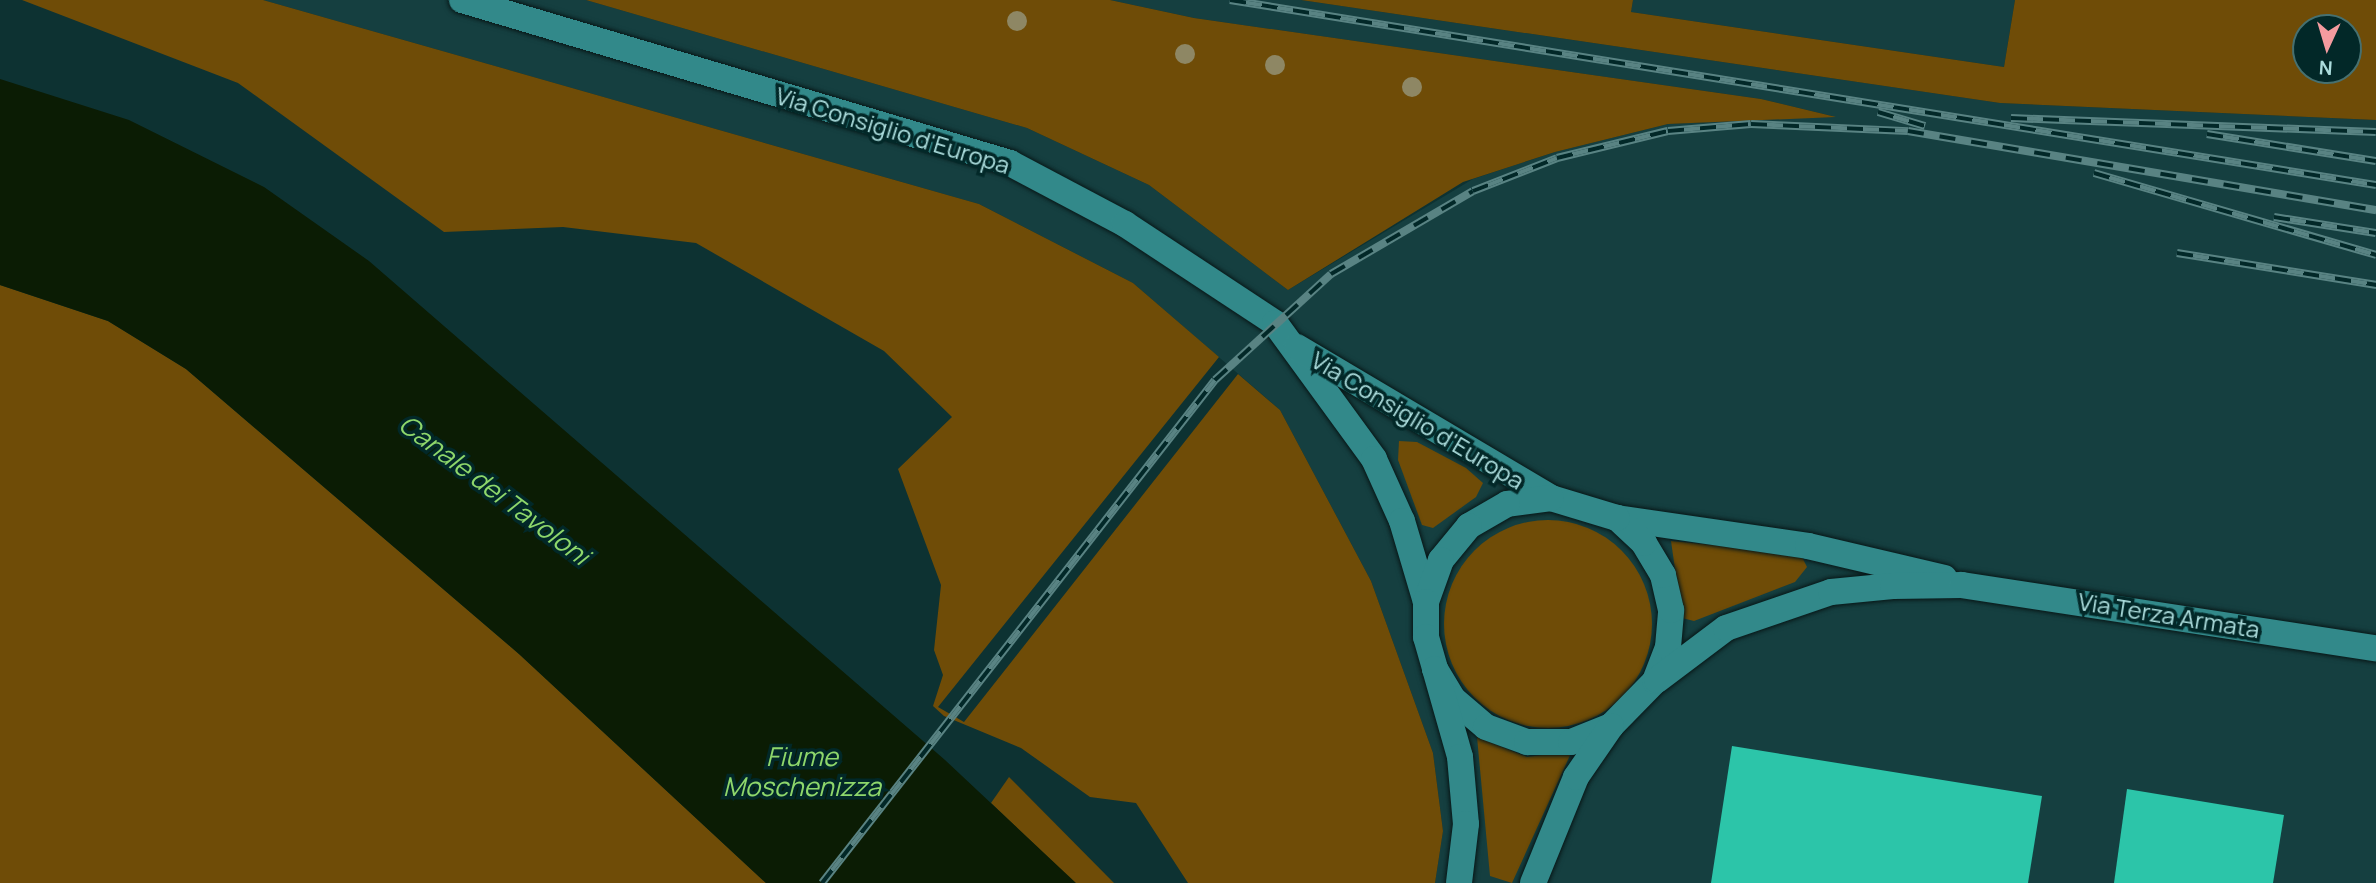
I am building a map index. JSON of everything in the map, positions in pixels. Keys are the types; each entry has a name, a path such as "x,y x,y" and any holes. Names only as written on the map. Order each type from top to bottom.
{"street":[{"name":"Via Consiglio d'Europa","path":"462,0 1010,163 1125,224 1275,323 1374,459 1402,521 1426,602"},
{"name":"Via Consiglio d'Europa","path":"1285,339 1551,498"},
{"name":"Via Terza Armata","path":"1469,883 1460,757 1426,636 1426,602 1441,560 1469,526 1507,505 1551,498 1616,519 1808,546 1920,569 1962,585"},
{"name":"Via Terza Armata","path":"1616,519 1644,543 1662,575 1671,610 1668,647 1655,681"},
{"name":"Via Terza Armata","path":"1533,883 1576,777 1611,726 1655,681 1726,628 1831,592 1962,585 2376,648"},
{"name":"Via Terza Armata","path":"1435,669 1453,699 1486,727 1527,742 1571,742 1611,726"},
{"name":"Via Terza Armata","path":"1458,883 1466,824"},
{"name":"Via Terza Armata","path":"1542,883 1552,833"}],"shaded area":[{"path":"22,0 263,0 979,204 1133,283 1219,357 938,707 964,722 1238,374 1280,410 1371,581 1433,753 1443,831 1435,883 1188,883 1136,803 1090,797 1021,748 944,716 933,706 943,675 934,650 941,585 898,469 952,417 884,351 696,243 563,227 444,232 238,83"},
{"path":"263,0 586,0 1027,128 1149,185 1288,290 1473,179 1555,152 1668,124 1832,116 1761,99 1194,18 1110,0 1301,0 2000,103 2376,120 2376,883 1435,883 1443,831 1433,753 1371,581 1280,410 1133,283 979,204"},
{"path":"586,0 1110,0 1194,18 1761,99 1836,117 1668,124 1555,152 1463,182 1288,290 1149,185 1027,128"},
{"path":"1301,0 1633,0 1631,12 2004,67 2015,0 2376,0 2376,120 2000,103"},
{"path":"1633,0 2015,0 2004,67 1631,12"},
{"path":"0,285 108,321 186,369 519,654 766,883 0,883"},
{"path":"1399,441 1417,442 1466,468 1483,483 1476,497 1433,528 1422,525 1398,460"},
{"path":"1548,520 1588,528 1622,550 1644,584 1652,624 1644,664 1622,698 1588,720 1548,728 1508,720 1474,698 1452,664 1444,624 1452,584 1474,550 1508,528"},
{"path":"1671,541 1800,553 1807,567 1795,582 1694,621 1682,618"},
{"path":"1477,737 1527,757 1572,751 1512,883 1490,876"},
{"path":"1009,777 1114,883 1075,883 991,803"}],"water":[{"name":"Fiume Moschenizza","path":"0,79 129,120 264,187 369,261 945,760 1076,883 766,883 519,654 186,369 108,321 0,285"}],"building":[{"path":"1732,746 2042,796 2028,883 1711,883"},
{"path":"2127,789 2284,815 2273,883 2114,883"}],"railway":[{"path":"1230,0 2376,185"},
{"path":"1878,112 1925,126"},
{"path":"2011,118 2376,132"},
{"path":"822,883 1215,380 1331,274 1473,191 1557,158 1668,131 1751,124 1908,131 2376,210"},
{"path":"2207,134 2376,161"},
{"path":"2094,173 2376,255"},
{"path":"2274,217 2376,233"},
{"path":"2177,253 2376,285"}],"water label":[{"name":"Canale dei Tavoloni","path":"494,490"}]}
